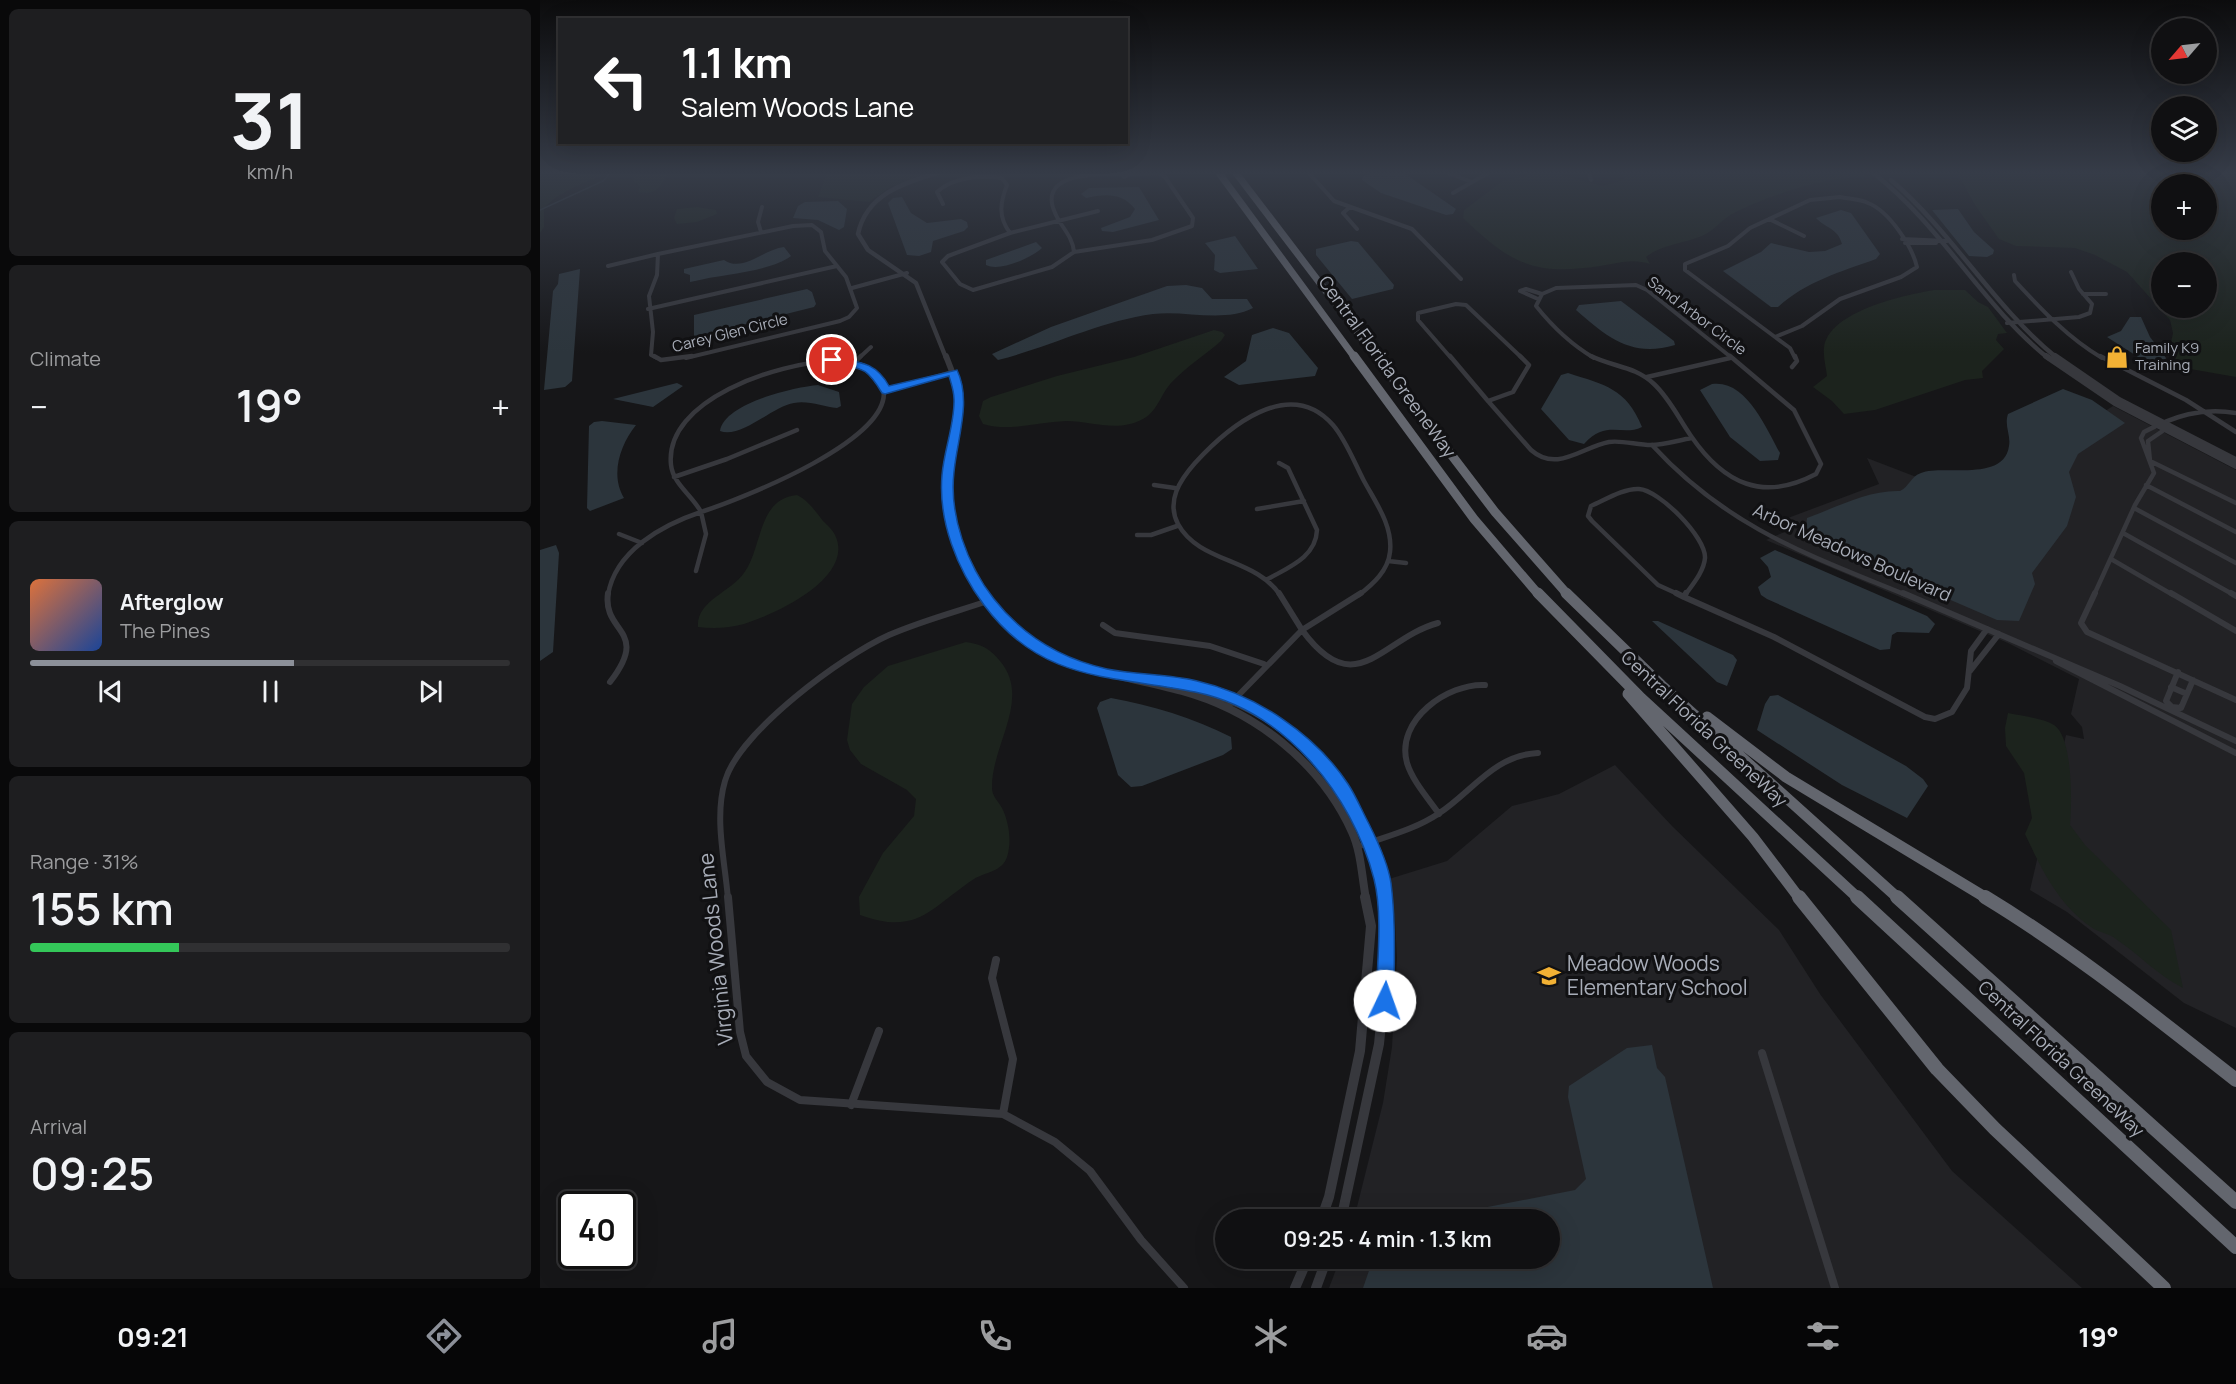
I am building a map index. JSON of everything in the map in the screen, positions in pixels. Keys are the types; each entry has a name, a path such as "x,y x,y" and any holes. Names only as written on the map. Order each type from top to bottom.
{"highway":[{"name":"Central Florida GreeneWay","path":"1263,233 1474,519 1575,633 1678,732 2234,1245"},
{"name":"Central Florida GreeneWay","path":"1282,233 1477,489 1540,565 1595,623 2236,1202"},
{"path":"1540,565 1668,684 1743,746 1837,809 2038,929 2103,975 2236,1080"},
{"path":"1575,633 1713,788 1869,989 1938,1069 2004,1137 2164,1288"}],"street":[{"path":"608,266 756,233"},
{"path":"821,233 825,251 852,288 907,273"},
{"path":"859,233 860,240 866,249 907,273 916,283 953,372 959,399 948,474 948,511 952,531 988,601 1014,631 1032,645 1068,663 1184,691 1227,707 1278,738 1313,770 1334,798 1353,834 1371,926 1360,1051 1325,1209"},
{"path":"1013,233 948,256 942,262 959,284 970,290 1053,267 1074,252 1099,250 1174,233"},
{"path":"1069,233 1072,238 1074,252"},
{"path":"1416,233 1461,279"},
{"path":"1744,233 1728,246 1685,264 1685,270 1796,356 1797,361 1792,367"},
{"path":"1798,233 1804,236"},
{"path":"1774,337 1802,326 1840,299 1912,272 1917,261 1897,233"},
{"path":"1933,233 2007,322 2062,369 2155,426 2164,427 2236,460"},
{"path":"1941,233 2015,322 2070,367 2164,427 2236,466"},
{"path":"1903,241 1947,241"},
{"name":"Carey Glen Circle","path":"658,254 658,268 649,296 648,309 653,332 651,355 661,360 671,361 849,317 857,308 852,288"},
{"path":"648,309 837,266"},
{"path":"2007,322 2079,317 2090,313 2093,306 2083,294 2071,272"},
{"path":"2014,275 2015,280 2051,319 2082,346 2103,359 2174,393 2236,432"},
{"name":"Sand Arbor Circle","path":"1616,284 1636,285 1647,290 1706,335 1730,358 1747,368 1794,410 1818,458 1820,467 1810,478 1769,491 1743,484 1726,473 1692,438 1666,396 1647,377 1627,366 1590,355 1540,312 1536,306 1538,299 1520,291 1526,289 1542,294 1556,288 1616,284"},
{"path":"1538,299 1542,294"},
{"path":"2083,294 2106,294"},
{"path":"1488,401 1513,392 1529,365 1466,305 1456,304 1418,313 1418,320 1488,401 1531,450 1545,459 1564,459 1618,441 1652,445 1692,438"},
{"path":"854,363 871,347"},
{"path":"1647,377 1730,358"},
{"path":"610,682 624,668 629,655 628,643 610,608 610,584 620,566 642,543 663,528 702,512 744,498 808,466 837,447 878,412 885,391 877,374 854,363 832,360 791,367 732,387 708,400 684,422 674,440 670,461 674,477 702,512 707,526 707,545 696,571"},
{"path":"2062,369 2070,367"},
{"path":"885,391 953,372"},
{"path":"1227,707 1264,664 1300,631 1369,588 1388,561 1392,541 1387,524 1334,426 1324,416 1308,408 1291,405 1270,407 1245,418 1188,471 1175,488 1173,506 1177,526 1192,541 1206,550 1268,579 1300,631 1324,654 1340,662 1359,664 1376,658 1419,628 1438,623"},
{"path":"2150,461 2148,441 2164,427 2169,418 2200,409 2236,413"},
{"path":"878,412 886,412"},
{"path":"2155,426 2144,432 2140,438 2154,473 2134,508 2081,623 2087,632 2236,700"},
{"path":"674,477 797,430"},
{"name":"Arbor Meadows Boulevard","path":"1652,445 1682,480 1732,516 1770,537 2172,708 2236,741"},
{"path":"2150,461 2236,503"},
{"path":"1268,579 1312,552 1318,541 1317,530 1288,468 1279,463"},
{"path":"1154,485 1175,488"},
{"path":"2146,485 2236,532"},
{"path":"1684,597 1702,569 1706,557 1704,544 1695,531 1643,489 1632,489 1591,506 1588,516 1592,521 1658,585 1684,597 1802,651 1925,717 1935,719 1952,712 1966,688 1971,651 1987,629"},
{"path":"1257,509 1304,501"},
{"path":"2134,508 2236,563"},
{"path":"1137,535 1151,535 1177,526"},
{"path":"2123,533 2236,596"},
{"path":"619,534 642,543"},
{"path":"2111,559 2236,631"},
{"path":"1388,561 1406,563"},
{"name":"Virginia Woods Lane","path":"988,601 894,633 858,651 752,738 736,756 722,788 720,808 740,1032 746,1056 767,1082 800,1100 1003,1114 1055,1142 1090,1171 1141,1240 1184,1288"},
{"path":"1103,625 1115,633 1210,646 1264,664"},
{"path":"1970,671 1999,634"},
{"path":"1976,645 1987,651"},
{"name":"Arbor Meadows Boulevard","path":"2027,646 2236,753"},
{"path":"2178,672 2166,701 2172,708 2181,708 2193,680"},
{"path":"1107,674 1197,686 1235,700 1272,719 1311,751 1342,788 1370,842 1383,881 1387,980 1381,1044 1345,1209"},
{"path":"1439,814 1407,762 1405,743 1410,729 1440,699 1467,684 1485,685"},
{"path":"2171,687 2187,694"},
{"path":"2167,719 2172,708"},
{"path":"1357,847 1413,827 1439,814 1493,768 1523,752 1538,753"},
{"path":"1353,834 1370,842"},
{"path":"996,960 992,978 1013,1059 1003,1114"},
{"path":"851,1105 879,1031"},
{"path":"1761,1053 1834,1288"},
{"path":"1295,1288 1303,1269"},
{"path":"1316,1288 1323,1269"}],"shaded area":[{"path":"899,233 957,233 933,241 931,252 919,256 907,255"},
{"path":"1480,233 1707,233 1652,253 1646,257 1650,264 1631,261 1577,269 1557,269 1524,263 1495,246"},
{"path":"1836,233 1865,233 1880,254 1876,259 1800,290 1778,307 1771,307 1723,271 1761,252 1771,243 1809,252 1825,251 1842,244"},
{"path":"1951,233 1975,233 1994,250 1993,254 1987,257 1969,256"},
{"path":"1995,233 2151,233 2151,240 2217,240 2217,233 2236,233 2236,377 2179,367 2170,347 2173,333 2168,318 2217,318 2217,252 2151,252 2151,299 2127,272 2095,255 2075,248 2016,246 1999,239"},
{"path":"1235,236 1258,269 1220,273 1214,270 1215,255 1205,243"},
{"path":"1351,241 1358,242 1394,285 1393,289 1352,299 1316,255 1316,249"},
{"path":"1036,242 1042,248 1023,260 999,267 986,265 986,260"},
{"path":"784,247 791,256 771,266 690,282 690,275 684,273 684,269 724,260 739,264"},
{"path":"580,269 572,381 565,387 544,390 553,291 558,284 559,274"},
{"path":"1186,285 1202,288 1212,299 1247,299 1253,308 1229,315 1166,313 1133,317 998,360 992,354 1051,327 1167,286"},
{"path":"807,289 812,292 816,304 814,307 694,337 694,315"},
{"path":"1934,290 1965,290 1978,302 1988,307 2007,333 1998,334 1996,340 2004,349 1982,371 1983,378 1965,380 1875,410 1844,414 1832,401 1813,387 1827,376 1824,348 1829,335 1839,324 1870,307"},
{"path":"1621,301 1674,341 1675,345 1645,349 1633,347 1598,329 1576,310 1579,305"},
{"path":"2130,317 2141,317 2150,337 2166,358 2163,364 2146,362 2107,337 2121,331"},
{"path":"1273,328 1289,333 1318,368 1315,376 1239,385 1224,377 1246,361 1252,335"},
{"path":"1214,330 1225,335 1221,341 1171,383 1148,416 1133,423 1114,426 1066,421 1003,427 983,424 979,416 983,401 991,397 1057,376 1134,357"},
{"path":"1568,373 1613,390 1629,404 1642,427 1635,430 1600,432 1584,444 1569,440 1541,409 1561,375"},
{"path":"677,383 683,386 653,407 613,399"},
{"path":"1712,384 1735,389 1754,407 1780,453 1778,460 1760,461 1730,437 1700,390"},
{"path":"818,385 839,392 841,406 837,408 810,403 794,403 737,430 720,431 724,421 747,405 778,393"},
{"path":"2063,389 2092,400 2125,423 2078,454 2069,472 2076,497 2067,526 2032,573 2035,584 2019,621 1997,620 1851,557 1816,538 1806,527 1807,518 1864,496 1900,491 1921,473 1971,470 1996,465 2005,457 2009,446 2008,414"},
{"path":"2113,406 2236,470 2236,1028 2184,1003 2067,912 2030,890 2066,735 2084,739 2082,727 2071,714 2079,679 2008,643 1766,540 1787,531 1777,522 1879,484 1867,458 1971,498"},
{"path":"594,422 636,425 621,451 617,470 624,498 590,511 587,508 589,426"},
{"path":"797,495 808,503 834,533 838,551 834,566 823,580 808,592 773,612 738,625 716,628 698,627 699,618 708,603 744,573 768,515 775,505 784,498"},
{"path":"556,545 559,553 553,652 540,661 540,550"},
{"path":"1775,550 1927,616 1935,624 1929,633 1897,632 1892,635 1890,649 1880,650 1767,599 1761,595 1758,587 1771,577 1768,567 1760,558"},
{"path":"1652,621 1658,621 1733,655 1737,660 1727,686 1717,682"},
{"path":"966,642 989,650 1000,661 1009,676 1012,691 1008,723 997,755 992,788 1008,826 1007,857 997,869 974,879 922,916 896,922 880,921 860,915 859,897 883,853 914,816 916,799 907,790 861,764 850,750 847,740 852,704 864,687 888,666"},
{"path":"1778,695 1906,766 1923,779 1928,786 1907,818 1842,785 1757,730 1765,704 1770,696"},
{"path":"1111,698 1157,708 1202,724 1231,737 1232,749 1223,755 1142,786 1131,787 1118,775 1097,708 1100,702"},
{"path":"2008,713 2044,721 2054,725 2060,732 2065,743 2070,772 2070,825 2085,845 2171,930 2183,988 2165,977 2125,945 2097,931 2079,918 2052,885 2025,834 2032,818 2024,773 2006,746 2005,728"},
{"path":"1615,765 1672,826 1779,930 1820,994 1952,1171 2082,1288 1329,1288 1336,1269 1560,1269 1560,1209 1356,1209 1383,1103 1392,1047 1397,958 1389,879 1447,861 1512,806 1559,794"},
{"path":"1652,1045 1657,1068 1665,1077 1713,1288 1363,1288 1370,1269 1560,1269 1560,1209 1477,1209 1575,1190 1586,1179 1568,1097 1569,1086 1627,1048"}],"place":[{"name":"Family K9 Training","path":"2117,357"},
{"name":"Meadow Woods Elementary School","path":"1549,976"}],"route":[{"path":"832,360 864,366 877,374 885,391 953,372 958,387 958,418 946,495 952,531 988,601 1014,631 1032,645 1068,663 1107,674 1197,686 1235,700 1272,719 1311,751 1342,788 1370,842 1383,881 1387,980 1385,1001"}]}
